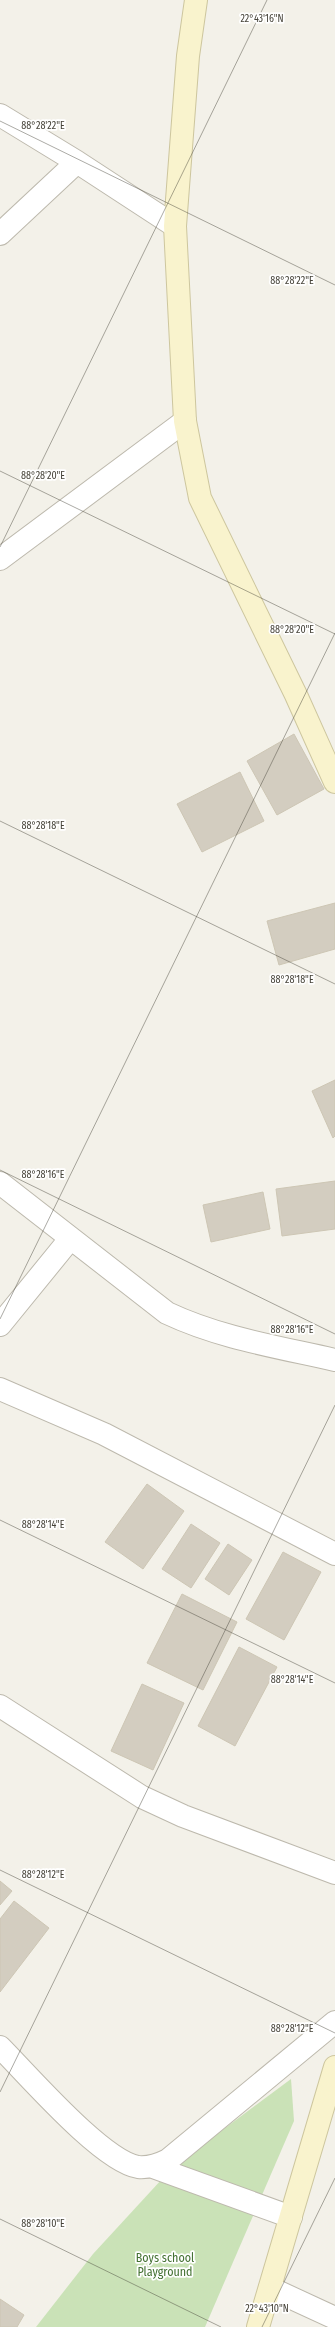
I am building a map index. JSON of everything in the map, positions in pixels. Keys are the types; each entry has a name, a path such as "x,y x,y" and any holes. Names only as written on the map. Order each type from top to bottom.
{"street":[{"path":"196,0 188,56 175,226 185,421 200,498 333,772"},
{"path":"0,115 77,162 175,226"},
{"path":"0,234 77,162"},
{"path":"0,559 185,421"},
{"path":"0,1183 167,1313 199,1328 234,1338 335,1360"},
{"path":"0,1325 70,1239"},
{"path":"0,1389 104,1434 335,1554"},
{"path":"0,1706 142,1796 183,1816 335,1873"},
{"path":"153,2167 168,2160 335,2022"},
{"path":"0,2047 97,2145 121,2161 138,2167 153,2167 291,2217"},
{"path":"258,2327 335,2067"},
{"path":"270,2288 335,2318"}],"green space":[{"name":"Boys school Playground","path":"291,2079 294,2121 205,2327 36,2327 93,2254 174,2166"}],"building":[{"path":"294,734 324,789 277,815 247,761"},
{"path":"240,772 264,821 202,852 177,804"},
{"path":"335,903 335,949 279,965 267,921"},
{"path":"335,1080 335,1136 333,1138 312,1091"},
{"path":"335,1181 335,1229 282,1236 276,1189"},
{"path":"263,1192 270,1229 211,1242 203,1205"},
{"path":"147,1484 184,1511 143,1569 105,1542"},
{"path":"191,1524 220,1543 191,1588 162,1569"},
{"path":"228,1544 252,1560 229,1595 205,1579"},
{"path":"283,1552 321,1572 284,1640 246,1619"},
{"path":"182,1594 237,1622 203,1690 147,1663"},
{"path":"239,1647 277,1667 235,1746 198,1726"},
{"path":"142,1684 184,1703 153,1770 111,1751"},
{"path":"0,1881 12,1891 0,1905"},
{"path":"14,1901 49,1928 0,1992 0,1919"},
{"path":"0,2299 24,2315 17,2327 0,2327"}]}
